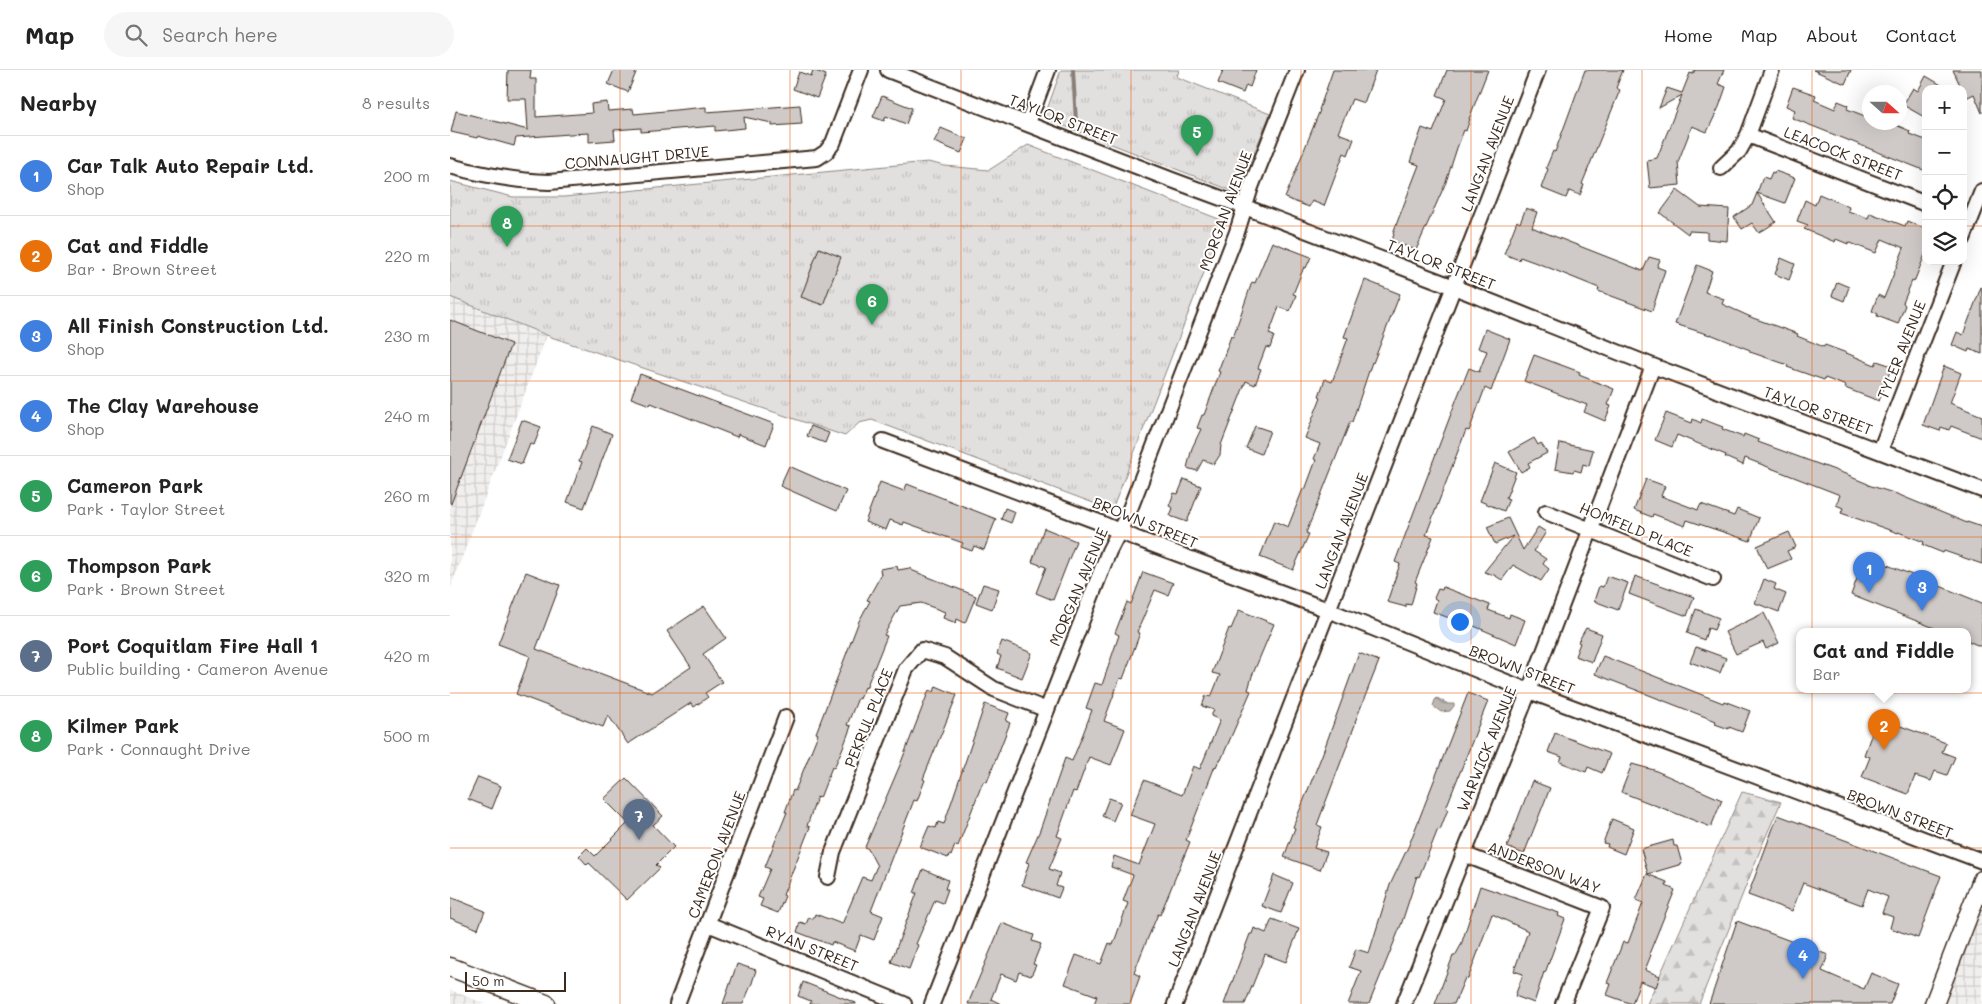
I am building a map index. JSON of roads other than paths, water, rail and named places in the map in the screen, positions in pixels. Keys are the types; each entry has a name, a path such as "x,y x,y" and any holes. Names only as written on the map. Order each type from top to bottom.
{"main road":[{"path":"1934,1004 1982,880"},
{"path":"450,967 546,1004"}],"street":[{"name":"CONNAUGHT DRIVE","path":"450,166 487,176 516,181 549,182 817,158 826,152 833,143 861,70"},
{"name":"TAYLOR STREET","path":"888,70 1454,287 1653,366 1982,490"},
{"path":"1028,123 1048,70"},
{"name":"MORGAN AVENUE","path":"932,1004 1109,551 1139,487 1238,232 1251,188 1297,70"},
{"name":"LANGAN AVENUE","path":"1175,1004 1538,70"},
{"path":"1721,168 1739,151 1748,135 1772,70"},
{"name":"LEACOCK STREET","path":"1748,135 1922,202"},
{"path":"1967,220 1982,191"},
{"name":"TYLER AVENUE","path":"1880,451 1952,265"},
{"name":"WARWICK AVENUE","path":"1404,1004 1529,691 1653,366"},
{"name":"BROWN STREET","path":"883,441 1328,610 1529,691 1982,862"},
{"name":"HOMFELD PLACE","path":"1546,512 1713,579"},
{"name":"PEKRUL PLACE","path":"828,877 833,852 906,669 922,650 945,657 994,689 1047,710"},
{"name":"CAMERON AVENUE","path":"677,1004 786,717"},
{"name":"ANDERSON WAY","path":"1463,854 1602,908 1563,1004"},
{"name":"RYAN STREET","path":"708,924 904,1004"}],"water":[{"path":"1437,698 1448,704 1454,704 1454,706 1450,711 1441,712 1433,706"}],"waterway":[{"path":"1073,70 1076,122"}],"place":[{"name":"Cameron Park","path":"1197,156"},
{"name":"Kilmer Park","path":"507,247"},
{"name":"Thompson Park","path":"872,325"},
{"name":"Car Talk Auto Repair Ltd.","path":"1869,593"},
{"name":"All Finish Construction Ltd.","path":"1922,611"},
{"name":"Cat and Fiddle","path":"1884,750"},
{"name":"Port Coquitlam Fire Hall 1","path":"639,840"},
{"name":"The Clay Warehouse","path":"1803,979"}]}
